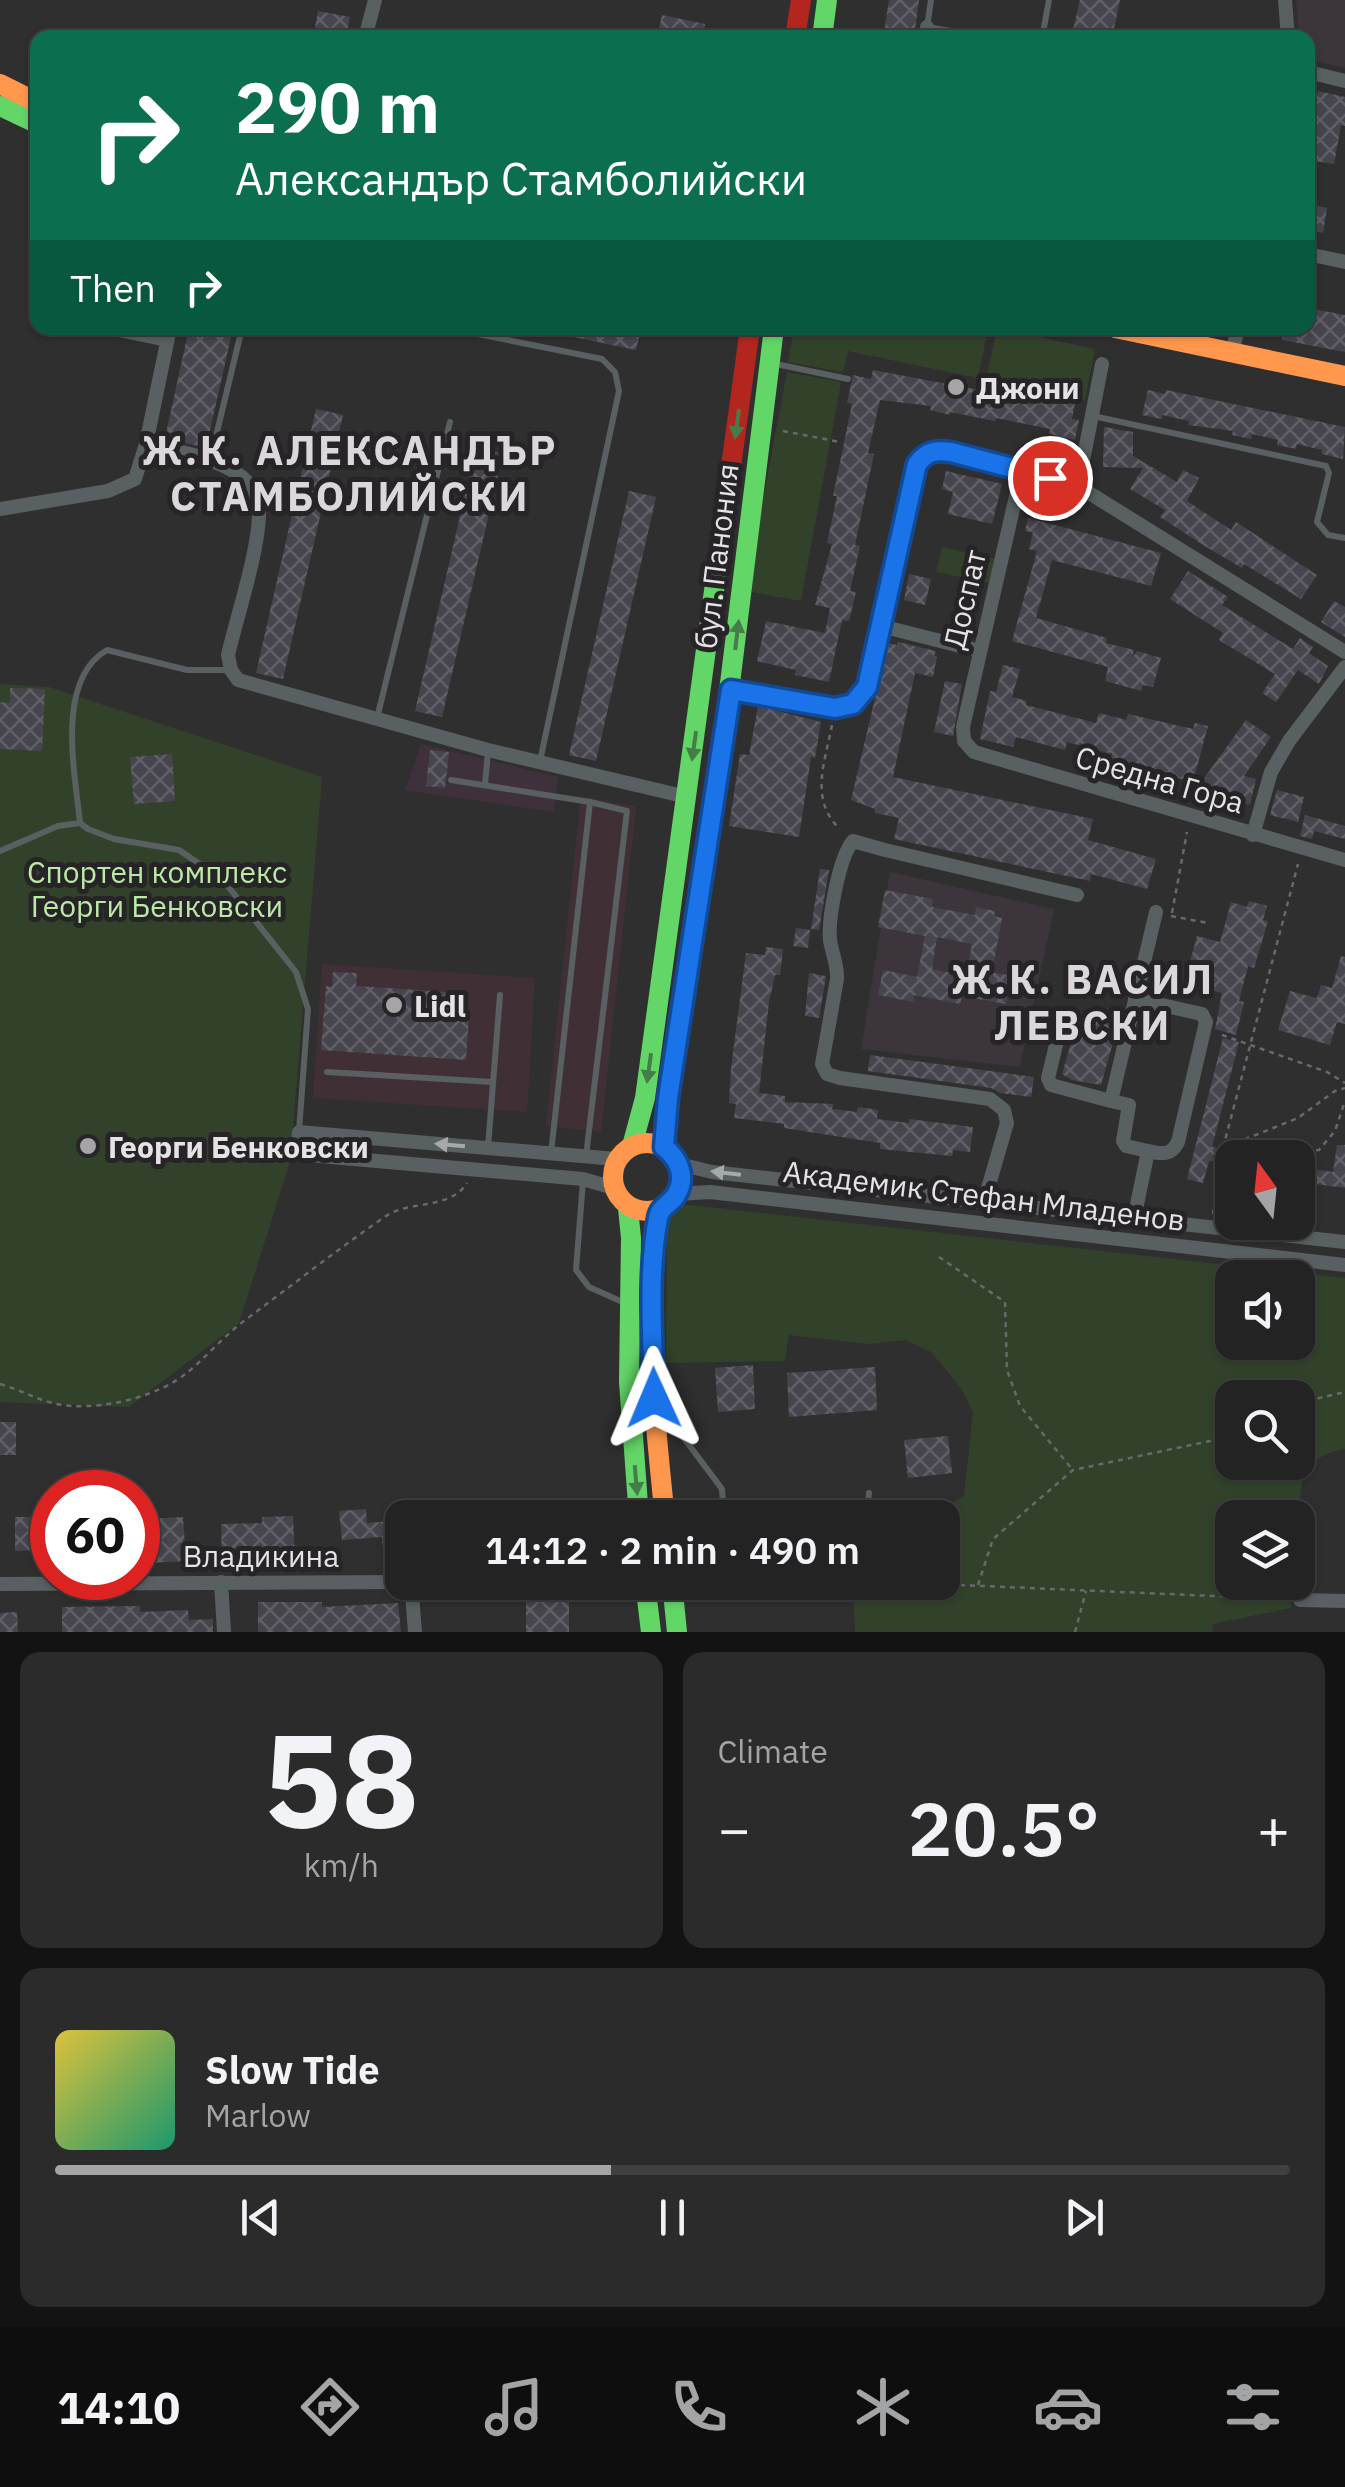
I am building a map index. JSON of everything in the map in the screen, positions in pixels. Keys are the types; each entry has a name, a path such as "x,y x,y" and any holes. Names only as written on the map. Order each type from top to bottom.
{"main road":[{"path":"796,30 801,0"},
{"path":"823,30 828,0"},
{"path":"0,84 30,99"},
{"path":"0,106 30,120"},
{"name":"бул. Панония","path":"614,1188 612,1175 645,1098 749,335"},
{"name":"бул. Панония","path":"664,1147 668,1098 731,690 773,335"},
{"path":"1148,335 1345,376"},
{"path":"624,1152 648,1142 664,1147 679,1164 682,1180 677,1194 659,1210 641,1212 628,1208"},
{"path":"614,1188 628,1208 631,1238 629,1382 638,1500"},
{"path":"659,1210 654,1240 654,1398 663,1500"},
{"path":"647,1600 650,1632"},
{"path":"675,1600 677,1632"}],"street":[{"path":"367,30 375,0"},
{"path":"1285,0 1287,30"},
{"path":"1315,74 1345,81"},
{"path":"1315,256 1345,262"},
{"path":"0,509 108,491 135,479 169,335"},
{"path":"1232,353 1236,335"},
{"path":"1078,486 1102,364"},
{"path":"146,444 210,460 242,476 254,490 260,506 228,655 230,670 238,680 488,750 687,797"},
{"path":"731,690 835,708 853,704 867,687 917,464 924,454 936,450 1078,486 1345,652"},
{"name":"Доспат","path":"964,741 963,727 1022,470"},
{"path":"881,626 980,651"},
{"path":"1253,835 1271,772 1345,667"},
{"name":"Средна Гора","path":"964,741 974,752 1345,860"},
{"path":"984,1202 1007,1123 1004,1110 990,1098 840,1078 827,1074 822,1064 837,980 838,966 830,940 840,862 853,841 1076,896"},
{"path":"1111,1101 1156,912"},
{"path":"1063,1016 1048,1078 1051,1085 1129,1106 1123,1141 1126,1146 1164,1154 1174,1150 1178,1142 1206,1022 1202,1014 1135,999"},
{"path":"614,1188 583,1179 296,1154 299,1132 586,1157 624,1152"},
{"path":"1134,1219 1148,1152"},
{"name":"Академик Стефан Младенов","path":"679,1164 712,1172 1345,1242"},
{"name":"Академик Стефан Младенов","path":"677,1194 710,1192 1345,1264"},
{"path":"221,1582 224,1632"},
{"name":"Владикина","path":"0,1584 385,1582"},
{"path":"413,1600 415,1632"},
{"path":"1300,1600 1345,1601"}],"lane":[{"path":"926,30 931,0"},
{"path":"1043,30 1049,0"},
{"path":"210,460 240,335"},
{"path":"482,335 602,360 615,372 619,390 540,762"},
{"path":"770,363 848,378"},
{"path":"1092,416 1326,466 1329,473 1317,522 1328,534 1345,538"},
{"path":"376,719 450,422"},
{"path":"230,670 187,670 107,650 92,658 70,714 80,822 88,830 114,838 179,850 223,880 296,972 308,1009 299,1132"},
{"path":"484,784 488,750"},
{"path":"451,780 590,802 626,809 628,814 586,1157"},
{"path":"551,1154 590,802"},
{"path":"0,850 58,826 80,822"},
{"path":"488,1148 500,994"},
{"path":"326,1072 493,1082"},
{"path":"583,1179 576,1270 589,1287 628,1304"},
{"path":"654,1398 722,1489 723,1500"},
{"path":"868,1500 869,1493"}],"path":[{"path":"762,426 840,442"},
{"path":"835,708 821,787 823,808 853,841"},
{"path":"1190,816 1172,916 1208,924"},
{"path":"1225,1140 1302,848"},
{"path":"1213,1033 1243,1040 1250,1046 1327,1072 1345,1085 1298,1118 1241,1140"},
{"path":"1245,1138 1293,1152 1319,1150 1334,1131 1345,1101"},
{"path":"0,1384 42,1402 74,1406 128,1400 159,1388 184,1375 243,1322 379,1221 397,1209 461,1193 476,1170"},
{"path":"1212,1227 1215,1205"},
{"path":"939,1257 1005,1302 1007,1370 1020,1406 1073,1470"},
{"path":"1315,1399 1345,1392"},
{"path":"978,1586 992,1538 1073,1470 1215,1438"},
{"path":"960,1585 1215,1596"},
{"path":"1075,1632 1086,1591"}],"shaded area":[{"path":"1296,0 1345,0 1345,68 1315,61 1315,30 1298,30"},
{"path":"421,744 558,777 554,812 405,790"},
{"path":"581,796 636,807 601,1132 546,1126"},
{"path":"890,872 1054,909 1020,1067 861,1049"},
{"path":"322,964 535,978 527,1112 313,1098"}],"green space":[{"path":"793,335 987,335 978,378 848,351 843,372 788,362"},
{"path":"995,335 1030,335 1095,349 1085,400 986,379"},
{"path":"787,372 841,382 801,601 746,591"},
{"path":"942,547 996,559 991,583 936,572"},
{"name":"Спортен комплекс Георги Бенковски","path":"0,684 49,687 322,777 290,1162 239,1323 129,1407 0,1402"},
{"path":"680,1204 1215,1264 1215,1360 1315,1360 1315,1275 1345,1278 1345,1449 1328,1453 1315,1462 1315,1380 1215,1380 1215,1480 1304,1480 1300,1500 1215,1500 1215,1600 1292,1600 1291,1608 1212,1624 1213,1632 855,1632 854,1600 960,1600 957,1500 964,1496 973,1412 961,1388 931,1352 905,1340 870,1344 789,1335 785,1361 666,1363 667,1213"}],"building":[{"path":"889,0 919,0 915,30 884,30"},
{"path":"1080,0 1120,0 1114,30 1073,30"},
{"path":"318,11 350,17 348,30 314,30"},
{"path":"662,15 705,24 704,30 659,30"},
{"path":"1318,91 1345,97 1345,126 1341,125 1334,164 1315,161"},
{"path":"1315,205 1327,208 1323,233 1315,231"},
{"path":"1315,309 1345,315 1345,352 1282,340 1283,335 1315,335"},
{"path":"187,335 231,335 206,448 165,438"},
{"path":"564,335 639,335 636,350"},
{"path":"873,370 1000,394 1001,391 1075,403 1072,419 1079,420 1075,440 1049,434 1050,429 996,418 995,421 950,415 930,410 931,406 880,400 868,453 874,454 855,545 860,546 850,591 856,592 849,621 842,620 829,682 757,661 766,621 825,633 830,608 815,605 832,544 827,543 837,496 833,496 852,404 847,403 853,375 871,379"},
{"path":"1148,390 1165,394 1166,390 1345,427 1343,459 1297,444 1296,449 1277,445 1278,440 1252,434 1251,439 1232,435 1233,431 1188,425 1189,421 1162,415 1161,419 1142,415"},
{"path":"316,409 343,415 283,679 256,673"},
{"path":"1104,427 1133,432 1133,456 1177,482 1183,470 1199,478 1187,501 1231,530 1236,522 1317,575 1301,599 1160,517 1165,510 1130,489 1143,468 1103,467"},
{"path":"476,447 503,453 442,717 415,711"},
{"path":"946,471 1002,484 992,524 948,514 953,492 942,489"},
{"path":"629,491 656,497 596,761 569,755"},
{"path":"1028,518 1161,553 1151,586 1052,560 1036,618 1107,638 1106,643 1134,650 1132,658 1137,651 1161,658 1153,687 1143,685 1141,691 1105,681 1108,667 1012,641 1037,551 1029,549 1033,532 1025,531"},
{"path":"1188,571 1228,597 1222,605 1293,649 1300,638 1313,647 1309,653 1328,666 1319,684 1298,670 1276,702 1262,693 1275,674 1219,640 1223,633 1170,599"},
{"path":"909,574 931,579 925,605 904,600"},
{"path":"1334,601 1345,607 1345,637 1321,622"},
{"path":"888,643 936,651 937,657 933,677 915,673 893,777 1093,819 1088,840 1156,859 1147,889 1091,874 1090,881 894,839 899,818 875,813 875,809 851,800"},
{"path":"1003,665 1020,669 1012,697 1027,701 1026,705 1096,723 1099,713 1126,720 1128,714 1193,729 1195,723 1208,726 1193,782 1110,760 1112,754 1067,742 1065,750 1016,737 1013,747 980,739 990,691 996,692"},
{"path":"945,681 962,684 953,736 934,732"},
{"path":"10,688 45,689 42,751 0,749 0,702 10,703"},
{"path":"758,706 821,722 815,758 811,757 799,837 729,826 740,754 749,755"},
{"path":"1246,720 1271,737 1244,776 1256,779 1250,805 1218,796 1220,789 1200,784"},
{"path":"430,750 449,752 445,788 426,786"},
{"path":"172,754 175,801 134,804 130,757"},
{"path":"1277,790 1304,797 1298,822 1270,815"},
{"path":"1305,815 1345,826 1345,839 1314,831 1312,839 1300,836"},
{"path":"820,869 829,870 819,930 811,929"},
{"path":"885,890 933,899 932,907 975,915 976,907 995,911 994,916 1002,918 992,972 1012,976 1006,1004 962,996 960,1004 914,995 913,1002 878,995 883,970 917,977 925,936 878,927","holes":["937,937 972,944 966,976 932,969"]},
{"path":"1249,901 1267,906 1263,920 1268,921 1254,968 1248,966 1236,1035 1215,1029 1222,993 1184,983 1197,936 1220,942 1231,902 1247,907"},
{"path":"796,928 810,930 808,948 793,946"},
{"path":"766,947 783,949 780,975 775,975 769,1002 759,1093 785,1096 785,1102 833,1104 832,1109 878,1110 877,1119 973,1127 970,1152 953,1150 952,1156 880,1149 880,1143 734,1118 736,1104 729,1103 731,1068 746,953 765,955"},
{"path":"1341,956 1345,957 1345,1024 1337,1022 1330,1045 1278,1030 1290,991 1317,998 1321,985 1332,988"},
{"name":"Lidl","path":"333,972 357,973 356,986 464,993 462,1018 469,1018 466,1060 321,1050 326,986 332,987"},
{"path":"809,973 826,976 819,1018 805,1016"},
{"path":"1095,1018 1114,1023 1110,1038 1114,1039 1101,1085 1072,1080 1062,1074 1078,1019 1094,1024"},
{"path":"1223,1038 1239,1042 1212,1147 1215,1162 1209,1161 1203,1183 1187,1179"},
{"path":"870,1055 1034,1077 1031,1097 868,1071"},
{"path":"1337,1145 1345,1145 1345,1188 1315,1184 1315,1170 1333,1172"},
{"path":"753,1365 755,1409 718,1412 715,1368"},
{"path":"875,1367 877,1410 789,1417 787,1373"},
{"path":"0,1422 16,1422 16,1455 0,1455"},
{"path":"948,1436 952,1473 908,1478 904,1440"},
{"path":"366,1509 367,1523 385,1521 385,1551 382,1537 342,1540 339,1511"},
{"path":"293,1516 295,1558 222,1557 221,1524 262,1523 262,1517"},
{"path":"15,1517 30,1517 30,1551 15,1551"},
{"path":"183,1517 186,1561 160,1562 160,1518"},
{"path":"526,1600 569,1600 569,1632 526,1632"},
{"path":"258,1602 322,1602 322,1607 398,1603 401,1632 258,1632"},
{"path":"140,1606 140,1612 188,1610 189,1620 213,1619 213,1632 62,1632 62,1607"},
{"path":"17,1612 18,1632 0,1632 0,1613"}],"traffic: fast":[{"path":"823,30 827,0"},
{"path":"0,106 30,120"},
{"path":"720,764 773,335"},
{"path":"632,1146 645,1098 719,554"},
{"path":"628,1208 629,1382 638,1500"},
{"path":"647,1600 651,1632"},
{"path":"674,1600 677,1632"}],"traffic: slow":[{"path":"0,84 30,99"},
{"path":"1149,335 1345,376"},
{"path":"664,1147 668,1098 720,764"},
{"path":"647,1143 660,1145 671,1153 679,1164 681,1177 679,1190 671,1201 660,1209 647,1211 634,1209 623,1201 615,1190 613,1177 615,1164 623,1153 634,1145 647,1143"},
{"path":"659,1210 651,1326 663,1500"}],"traffic: jam":[{"path":"796,30 801,0"},
{"path":"719,554 749,335"}],"place":[{"name":"Джони","path":"956,387"},
{"name":"Lidl","path":"394,1005"},
{"name":"Георги Бенковски","path":"88,1146"}],"district":[{"name":"Ж.К. АЛЕКСАНДЪР СТАМБОЛИЙСКИ","path":"350,473"},
{"name":"Ж.К. ВАСИЛ ЛЕВСКИ","path":"1083,1002"}],"route":[{"path":"654,1398 654,1240 659,1210 677,1194 682,1180 679,1164 664,1147 668,1098 731,690 835,708 853,704 867,687 917,464 924,454 936,450 951,452 1050,478"}]}
